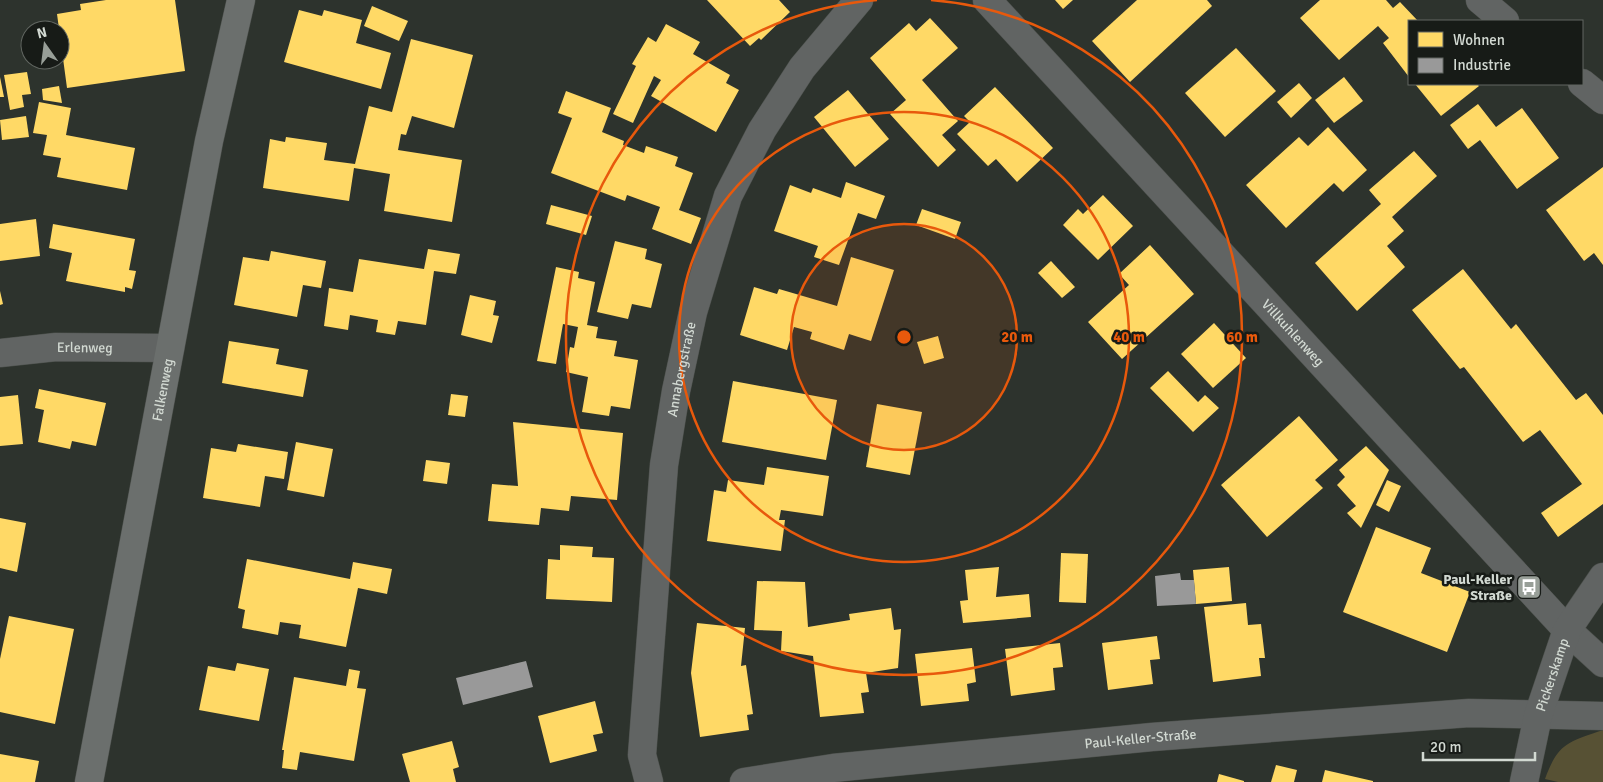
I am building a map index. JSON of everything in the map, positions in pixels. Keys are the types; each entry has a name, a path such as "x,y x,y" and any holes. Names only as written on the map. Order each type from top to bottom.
{"main road":[{"name":"Falkenweg","path":"89,782 209,141 241,0"}],"street":[{"name":"Annabergstraße","path":"649,782 642,755 664,465 676,391 693,312 728,196 762,130 802,68 859,0"},
{"name":"Villkuhlenweg","path":"988,0 1567,630 1603,663"},
{"path":"1480,0 1504,20"},
{"path":"1583,84 1603,100"},
{"name":"Erlenweg","path":"0,353 56,347 170,348"},
{"name":"Pickerskamp","path":"1524,782 1538,716 1567,630 1603,577"},
{"name":"Paul-Keller-Straße","path":"744,782 833,768 934,770 1088,742 1469,713 1538,716"},
{"path":"1538,716 1603,716"}],"shaded area":[{"path":"1603,730 1603,782 1558,782 1545,779 1560,751 1573,741"}],"building: Wohnen":[{"path":"106,0 175,0 185,71 67,88 65,70 70,70 70,20 58,20 57,14 81,10 80,4"},
{"path":"707,0 779,0 790,12 761,40 759,38 750,46"},
{"path":"1055,0 1073,0 1063,9"},
{"path":"1137,0 1207,0 1212,6 1130,82 1092,41"},
{"path":"1320,0 1386,0 1393,8 1400,2 1417,20 1408,20 1408,76 1383,43 1389,38 1378,26 1339,60 1300,18"},
{"path":"372,6 408,21 399,41 364,26"},
{"path":"299,10 322,16 324,10 362,20 356,43 391,53 381,89 284,62"},
{"path":"930,18 958,48 922,80 958,121 942,135 956,150 938,167 890,114 906,100 870,58 909,23 916,31"},
{"path":"666,24 700,42 693,54 730,75 726,83 739,90 716,132 651,96 661,80 654,76 633,123 613,114 636,66 632,64 648,37 656,42"},
{"path":"411,39 473,55 454,128 412,116 406,135 401,134 398,150 462,160 452,222 384,211 390,174 354,168 349,201 263,188 270,139 285,142 286,137 327,143 324,160 355,164 369,106 392,112"},
{"path":"1236,48 1276,91 1225,137 1185,93"},
{"path":"27,72 31,94 22,95 24,107 10,110 4,75"},
{"path":"0,77 4,97 0,97"},
{"path":"1344,77 1363,101 1334,123 1315,100"},
{"path":"1299,83 1312,98 1291,118 1277,102"},
{"path":"1416,85 1479,86 1441,116"},
{"path":"59,86 62,103 43,100 42,89"},
{"path":"995,87 1053,148 1017,182 996,159 988,166 957,134 970,122 964,116"},
{"path":"848,90 889,139 855,167 814,117"},
{"path":"566,91 611,108 602,132 624,141 623,145 644,153 646,146 678,157 675,166 693,173 679,210 701,218 691,244 652,229 660,207 627,195 625,201 551,173 572,118 558,113"},
{"path":"39,102 71,108 66,135 135,148 127,190 57,177 61,158 43,155 47,135 33,133"},
{"path":"1478,104 1496,127 1522,108 1559,158 1517,189 1480,140 1468,149 1450,125"},
{"path":"26,116 29,137 2,140 0,120"},
{"path":"1328,127 1367,170 1343,192 1334,183 1286,228 1246,185 1299,137 1308,146"},
{"path":"1414,151 1437,176 1392,217 1404,231 1387,246 1405,267 1357,311 1315,263 1381,204 1369,190"},
{"path":"1603,167 1603,265 1594,253 1584,261 1546,210"},
{"path":"846,182 885,196 876,219 858,213 839,265 814,257 818,246 774,231 790,185 811,193 813,188 841,198"},
{"path":"1103,195 1133,226 1098,260 1063,225 1078,209 1083,214"},
{"path":"551,205 592,216 586,235 546,224"},
{"path":"922,209 961,222 955,239 916,225"},
{"path":"36,219 40,256 0,261 0,224"},
{"path":"53,224 135,239 129,270 136,271 132,289 125,287 125,292 66,281 72,253 49,248"},
{"path":"615,241 647,249 645,259 662,264 651,308 632,304 628,319 597,312"},
{"path":"1150,245 1194,294 1122,359 1088,322 1129,285 1119,274"},
{"path":"428,249 460,254 456,274 434,271 426,325 398,321 395,335 376,332 378,320 350,315 348,330 324,326 329,288 353,292 359,259 424,269"},
{"path":"271,251 326,261 321,288 303,285 297,317 234,305 243,257 269,261"},
{"path":"851,257 894,270 871,341 849,334 844,350 810,339 812,332 794,327 787,350 740,335 754,287 777,294 779,289 837,306"},
{"path":"1051,261 1075,287 1062,298 1038,273"},
{"path":"556,267 579,272 578,278 595,282 587,325 598,327 596,338 617,341 614,356 638,360 630,409 611,406 609,416 582,412 588,377 566,372 570,347 574,348 578,327 563,324 556,364 537,361"},
{"path":"1463,269 1511,329 1516,324 1576,400 1586,393 1603,415 1603,504 1558,537 1541,513 1582,484 1540,430 1523,442 1464,367 1460,369 1412,310"},
{"path":"0,291 3,304 0,305"},
{"path":"470,295 496,301 493,315 499,316 492,343 461,335"},
{"path":"1214,323 1246,358 1213,388 1181,354"},
{"path":"938,336 944,358 924,364 917,342"},
{"path":"229,341 279,349 276,364 308,370 303,397 222,383"},
{"path":"1168,371 1198,402 1205,395 1219,408 1193,432 1150,388"},
{"path":"733,381 837,400 826,460 722,442"},
{"path":"39,389 106,403 96,446 72,441 70,449 38,442 44,410 35,408"},
{"path":"451,394 468,396 465,417 448,415"},
{"path":"18,395 23,444 0,446 0,397"},
{"path":"877,404 922,412 910,475 866,467"},
{"path":"1299,416 1338,460 1315,480 1323,488 1267,537 1221,485"},
{"path":"513,422 623,433 617,500 571,496 569,511 541,508 539,525 488,521 492,484 518,486"},
{"path":"296,442 333,449 324,497 287,490"},
{"path":"238,444 288,452 284,479 265,476 260,507 203,498 211,448 236,452"},
{"path":"1366,446 1389,470 1361,528 1347,513 1356,506 1337,485 1345,477 1339,470"},
{"path":"426,460 450,463 447,484 423,481"},
{"path":"767,467 829,476 823,516 781,510 779,520 785,520 781,551 707,541 714,490 726,492 728,480 764,485"},
{"path":"1387,480 1401,486 1389,512 1376,505"},
{"path":"0,518 26,523 17,572 0,568"},
{"path":"1376,527 1431,548 1421,573 1470,592 1447,652 1343,612"},
{"path":"560,545 593,547 592,557 614,558 612,602 546,599 548,559 560,560"},
{"path":"1061,553 1088,554 1086,603 1059,602"},
{"path":"247,559 350,579 353,562 392,569 387,594 358,588 346,647 299,638 301,625 280,622 278,635 242,628 245,610 238,608"},
{"path":"999,567 996,597 1029,594 1031,617 963,623 960,601 968,600 965,570"},
{"path":"1229,567 1232,601 1196,604 1193,570"},
{"path":"757,581 805,582 808,627 850,620 849,614 891,608 894,630 901,629 898,668 866,673 869,692 861,693 864,713 820,717 813,656 781,651 782,631 754,630"},
{"path":"1246,603 1248,625 1261,624 1265,658 1259,658 1261,676 1213,682 1204,607"},
{"path":"9,616 74,629 55,724 0,712 0,659"},
{"path":"697,623 745,628 741,666 746,665 753,714 747,715 749,730 700,737 691,673"},
{"path":"1157,636 1160,659 1150,660 1153,684 1108,690 1102,643"},
{"path":"1060,643 1063,667 1053,668 1055,690 1011,696 1005,649"},
{"path":"972,648 976,682 967,684 969,701 921,706 915,654"},
{"path":"237,663 269,669 259,721 199,710 208,666 235,671"},
{"path":"349,669 360,671 357,688 366,689 354,761 300,752 297,770 282,768 284,750 282,750 294,677 346,686"},
{"path":"595,701 603,733 593,735 597,751 550,763 538,716"},
{"path":"452,741 459,767 453,769 456,782 410,782 402,754"},
{"path":"0,754 39,761 35,782 0,782"},
{"path":"1276,765 1297,770 1294,782 1271,782"},
{"path":"1325,770 1373,781 1373,782 1322,782"},
{"path":"1219,774 1244,781 1244,782 1217,782"}],"building: Industrie":[{"path":"1180,573 1181,580 1194,580 1196,604 1157,606 1155,576"},
{"path":"526,661 533,687 463,705 456,678"}],"place":[{"name":"Paul-Keller Straße","path":"1529,587"}]}
